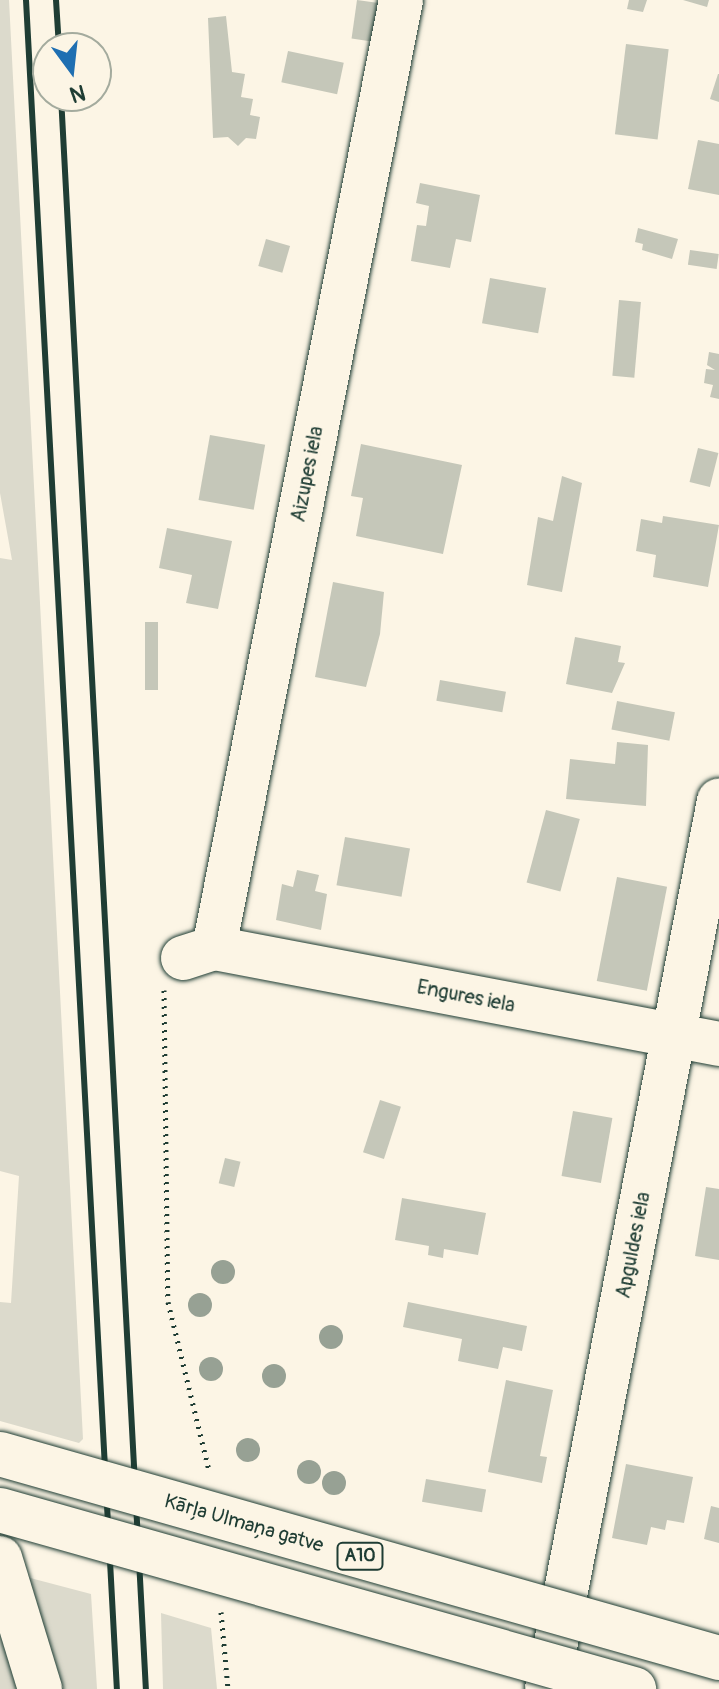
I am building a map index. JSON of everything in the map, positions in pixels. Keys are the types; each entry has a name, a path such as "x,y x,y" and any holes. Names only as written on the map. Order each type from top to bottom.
{"main road":[{"name":"Aizupes iela","path":"199,953 401,0"},
{"name":"Apguldes iela","path":"547,1689 719,801"},
{"name":"Engures iela","path":"199,953 719,1044"},
{"name":"Kārļa Ulmaņa gatve","path":"0,1454 719,1658"},
{"path":"0,1510 634,1689"},
{"path":"0,1558 40,1689"}],"path":[{"path":"199,953 161,995 168,1302 210,1485"},
{"path":"220,1595 228,1689"}],"shaded area":[{"path":"0,0 9,0 83,1439 79,1443 0,1421 0,1302 11,1303 19,1176 0,1171 0,558 12,560 0,493"},
{"path":"0,1570 91,1594 97,1689 0,1689"},
{"path":"161,1613 211,1628 217,1689 163,1689"}],"building":[{"path":"357,0 384,4 378,42 352,39"},
{"path":"629,0 647,0 643,12 627,9"},
{"path":"683,0 709,0 707,7"},
{"path":"226,16 232,72 245,74 241,97 253,99 250,115 260,117 256,139 246,138 238,146 228,137 213,138 208,18"},
{"path":"626,44 669,49 658,140 615,134"},
{"path":"288,51 344,63 337,94 281,82"},
{"path":"719,74 719,102 710,99"},
{"path":"698,140 719,144 719,195 688,189"},
{"path":"420,183 480,195 471,242 456,239 450,268 411,261 417,225 426,226 429,206 416,203"},
{"path":"638,228 678,239 672,259 642,250 643,244 635,242"},
{"path":"266,239 290,246 282,273 258,266"},
{"path":"690,250 719,254 717,269 688,265"},
{"path":"490,278 546,288 538,333 482,323"},
{"path":"619,300 641,302 634,378 612,376"},
{"path":"709,352 719,354 719,399 710,397 713,385 704,383 706,369 715,370 707,365"},
{"path":"210,435 265,445 254,510 199,500"},
{"path":"361,444 462,465 443,554 356,536 363,498 351,496"},
{"path":"698,448 718,453 710,487 690,482"},
{"path":"562,476 582,483 562,592 527,585 538,517 553,521"},
{"path":"663,516 719,525 708,587 653,577 656,555 636,551 641,519 662,523"},
{"path":"167,528 232,541 218,609 186,603 192,575 159,568"},
{"path":"333,582 384,592 380,634 366,687 315,677"},
{"path":"145,622 158,622 158,690 145,690"},
{"path":"575,637 621,646 618,662 625,663 612,693 566,684"},
{"path":"440,680 506,692 502,712 436,701"},
{"path":"617,701 675,712 669,741 611,729"},
{"path":"617,742 648,745 646,806 566,799 570,759 615,764"},
{"path":"546,810 580,819 560,892 527,882"},
{"path":"345,837 410,848 401,897 336,885"},
{"path":"297,870 319,875 315,891 327,894 321,930 276,920 282,884 293,887"},
{"path":"617,877 667,887 647,991 597,981"},
{"path":"380,1100 401,1107 384,1159 363,1152"},
{"path":"573,1111 612,1118 601,1183 562,1176"},
{"path":"225,1158 241,1162 234,1187 219,1183"},
{"path":"706,1187 719,1189 719,1260 695,1256"},
{"path":"402,1198 486,1213 478,1255 444,1249 443,1258 428,1255 429,1246 395,1240"},
{"path":"408,1302 527,1326 522,1351 503,1347 498,1369 458,1361 462,1339 403,1327"},
{"path":"506,1380 553,1390 540,1456 547,1457 542,1483 488,1472"},
{"path":"626,1464 693,1477 684,1523 667,1520 665,1530 651,1527 647,1545 612,1538"},
{"path":"426,1479 486,1490 482,1512 422,1502"},
{"path":"711,1506 719,1508 719,1543 704,1539"}],"railway":[{"path":"26,0 117,1689"},
{"path":"56,0 58,32"},
{"path":"62,112 146,1689"}]}
